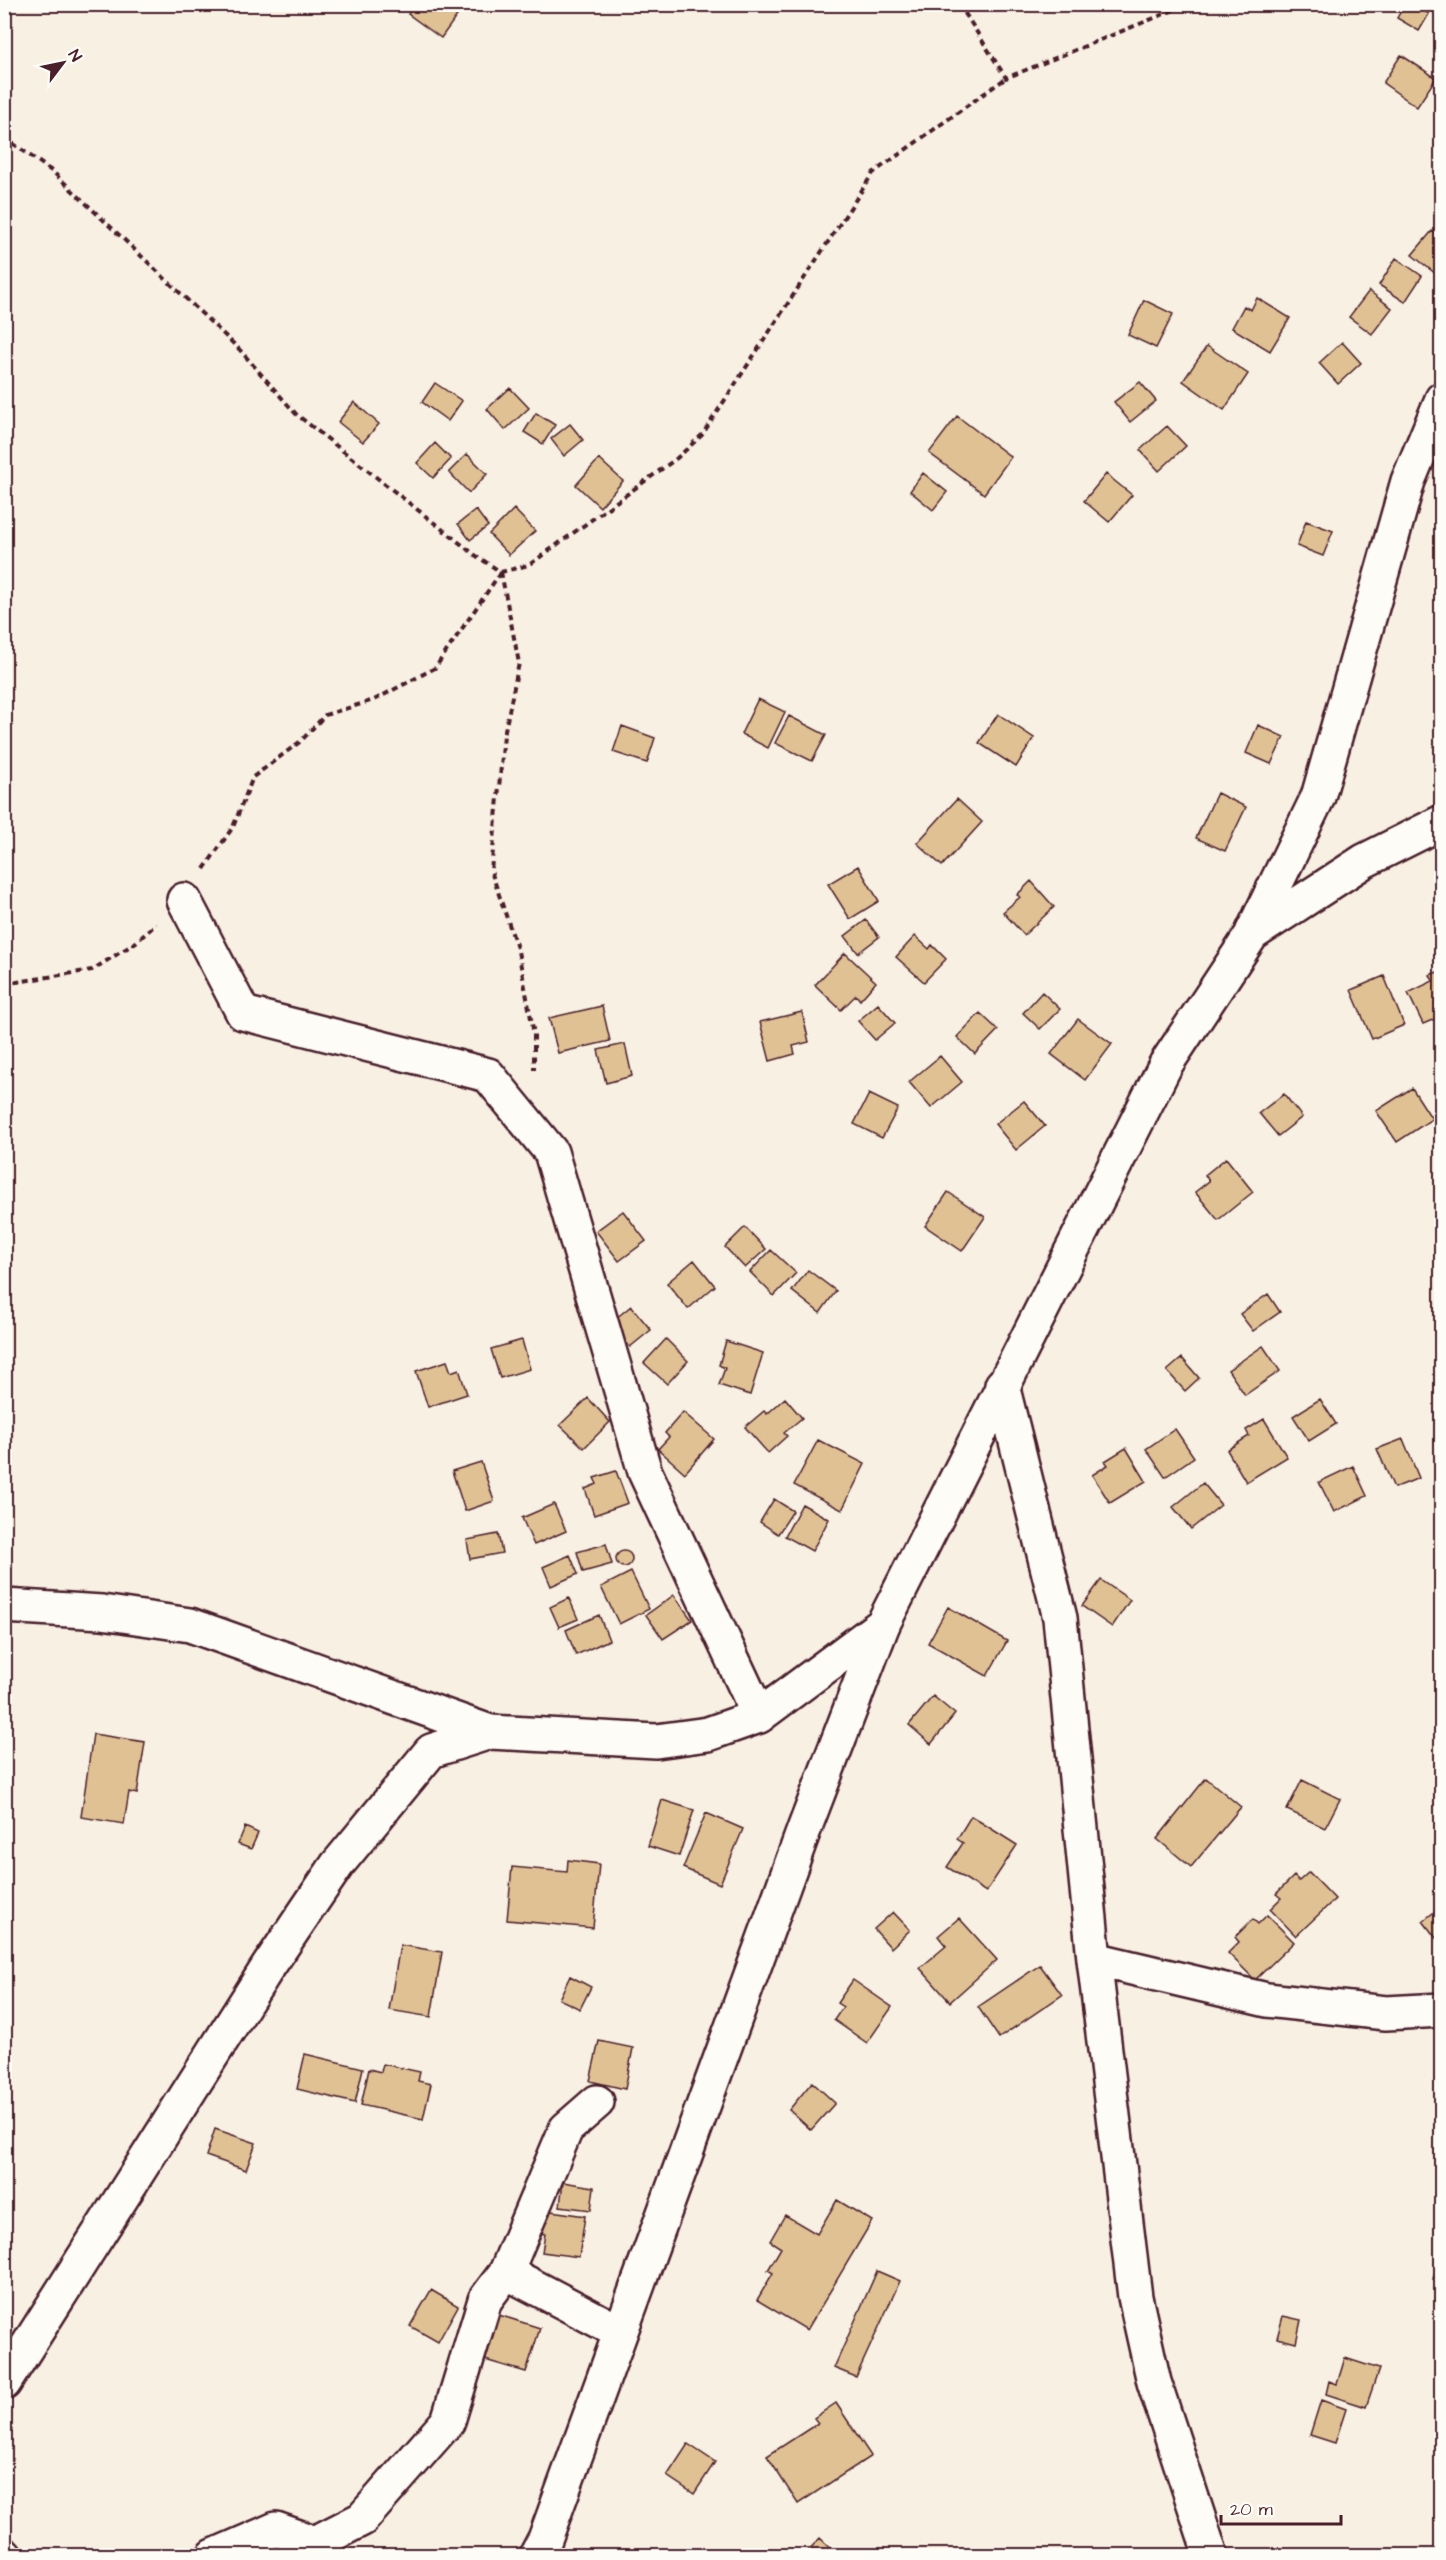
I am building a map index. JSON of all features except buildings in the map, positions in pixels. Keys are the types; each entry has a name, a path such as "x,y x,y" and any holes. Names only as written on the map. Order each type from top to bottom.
{"street":[{"path":"536,2556 545,2539 805,1827 883,1624 1166,1064 1252,934 1318,797 1408,481 1442,399"},
{"path":"1252,934 1364,861 1442,822"},
{"path":"184,900 243,1013 488,1075 551,1152 645,1472 759,1716"},
{"path":"1002,1385 1060,1618 1094,1959 1135,2297 1154,2382 1211,2556"},
{"path":"4,1606 102,1612 190,1625 490,1732 656,1741 708,1734 759,1716 883,1624"},
{"path":"4,2383 262,1977 338,1865 431,1751 490,1732"},
{"path":"1094,1959 1267,2000 1386,2013 1442,2010"},
{"path":"214,2556 276,2529 315,2542 362,2519 448,2421 485,2300 506,2272 566,2129 597,2102"},
{"path":"506,2272 620,2332"}],"path":[{"path":"958,4 1006,78"},
{"path":"4,984 92,970 135,943 184,900 233,827 253,777 301,741 325,715 374,700 435,668 501,572 530,565 677,459 702,435 873,173 1006,78 1189,4"},
{"path":"4,136 53,172 239,349 296,414 475,555 501,572 519,663 504,735 491,871 518,951 534,1034 533,1081"}]}
